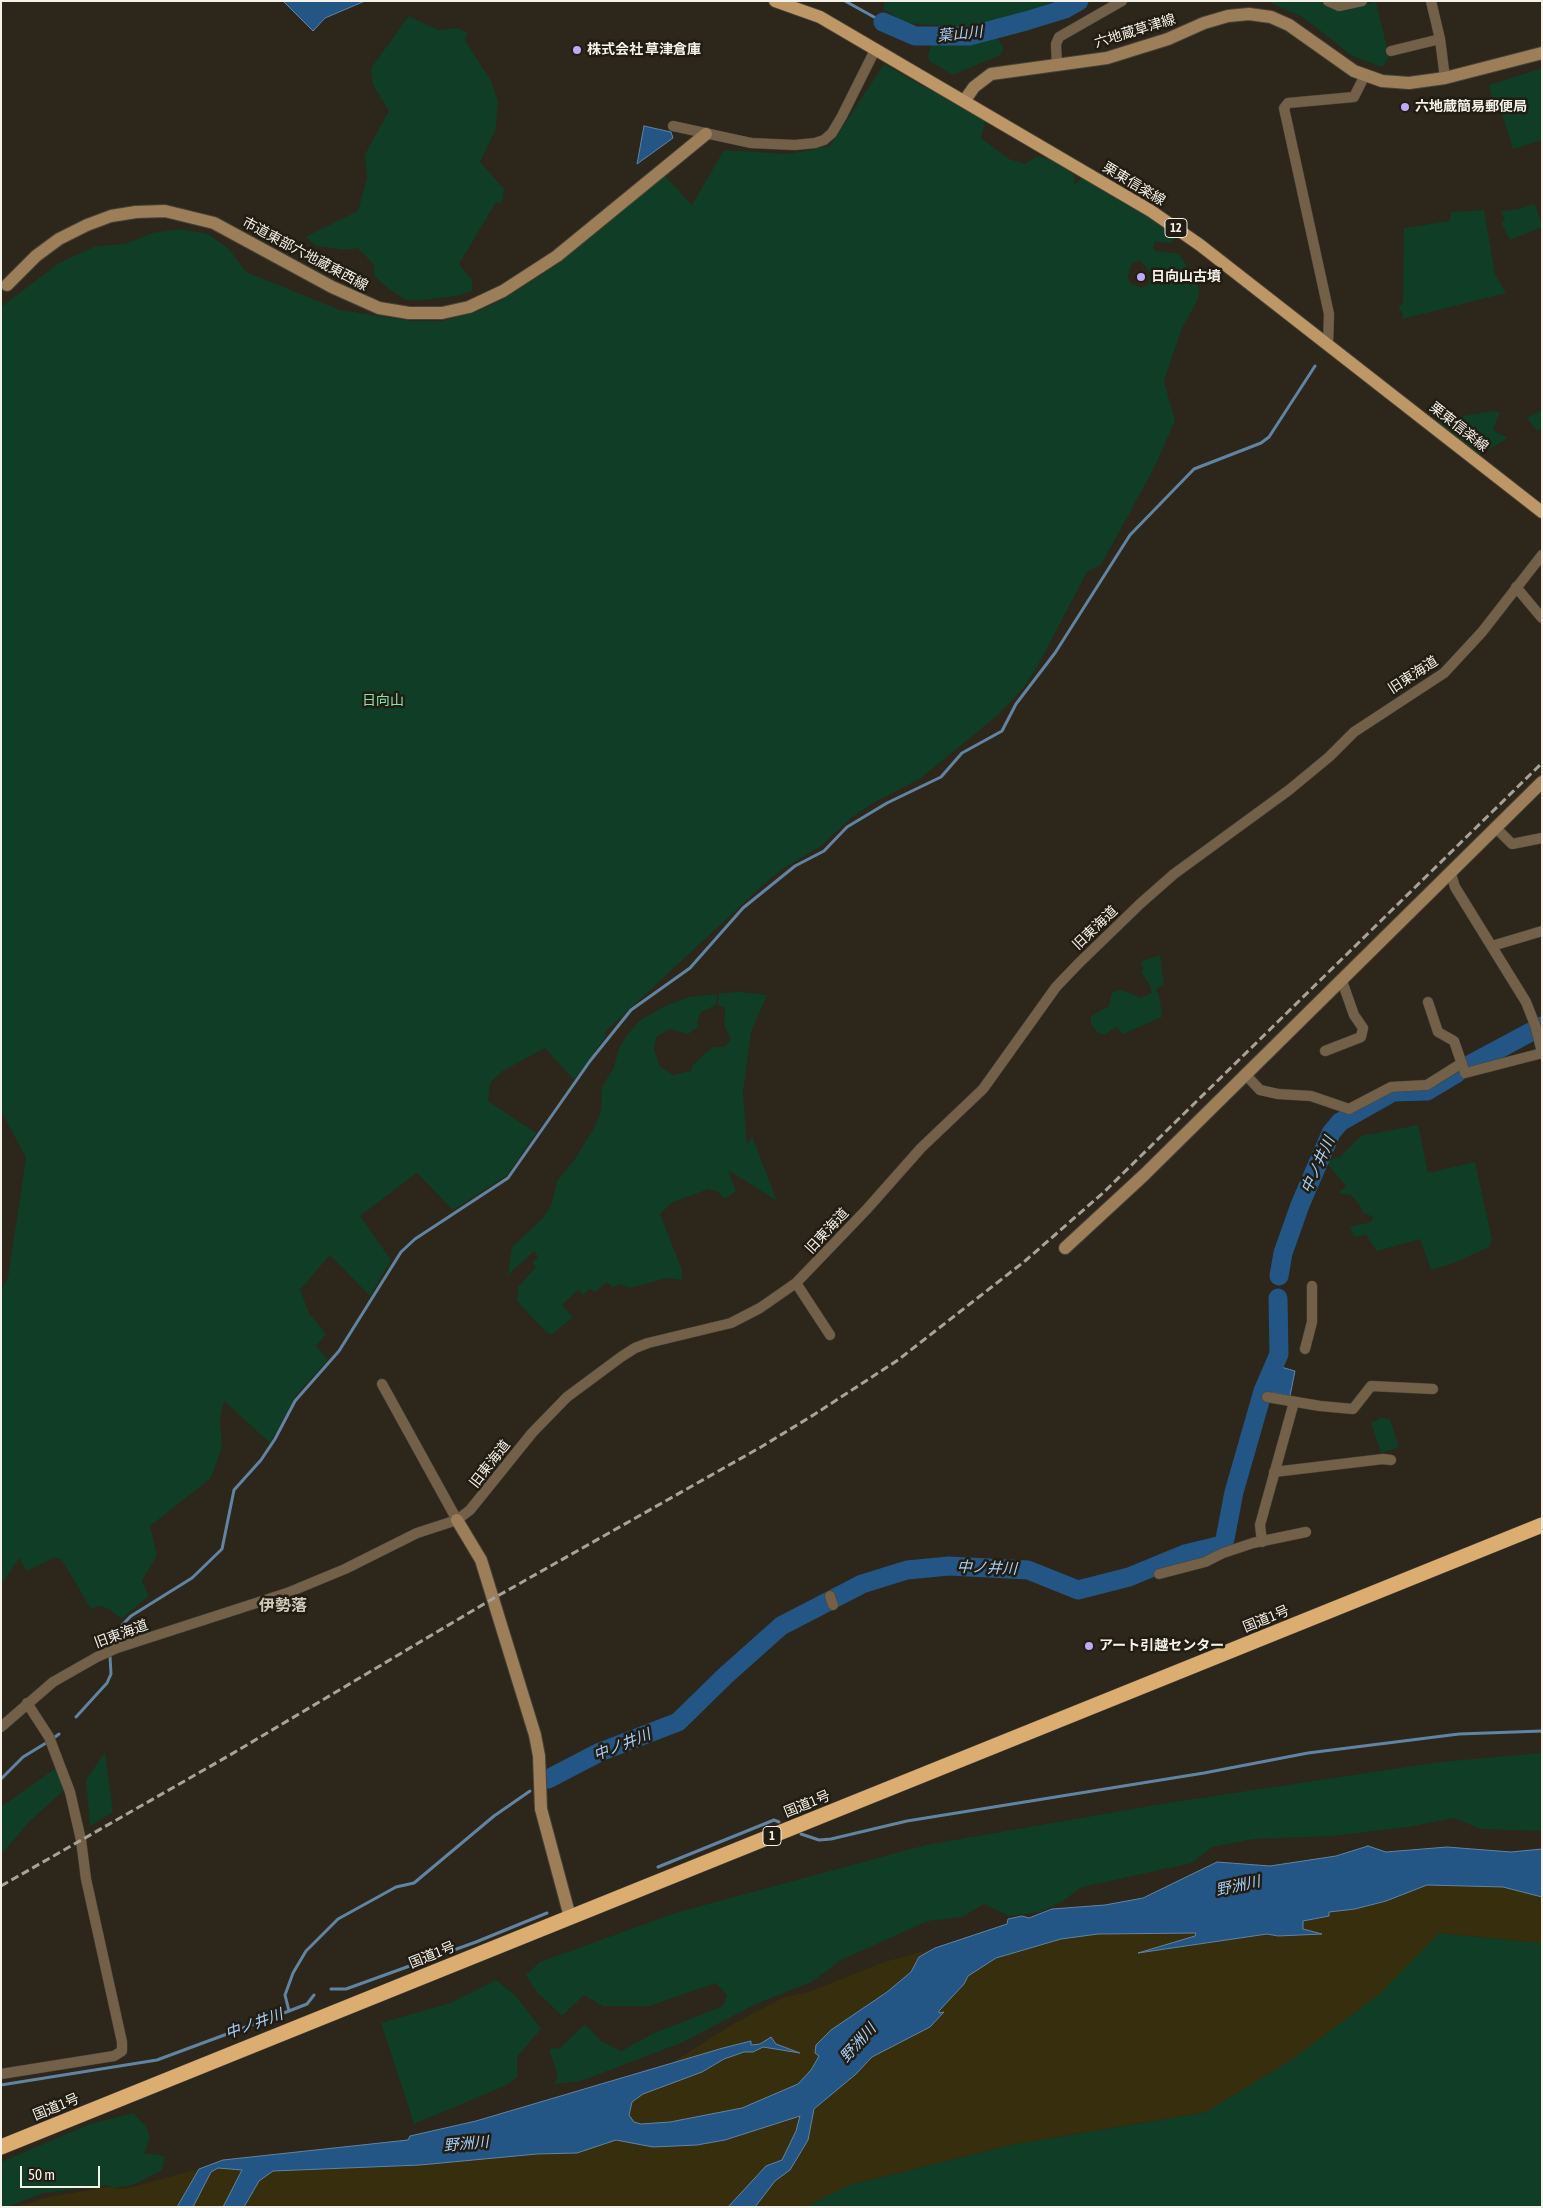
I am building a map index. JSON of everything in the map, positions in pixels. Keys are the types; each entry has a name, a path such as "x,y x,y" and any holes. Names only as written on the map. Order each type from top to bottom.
{"highway":[{"name":"国道1号","path":"1,2147 1542,1525"}],"main road":[{"name":"栗東信楽線","path":"775,1 820,17 965,100 1151,211 1200,245 1542,512"}],"street":[{"path":"1057,66 1056,44 1059,37 1122,1"},
{"path":"1328,1 1339,6 1362,1"},
{"path":"1431,1 1440,39 1445,78"},
{"name":"六地蔵草津線","path":"965,100 974,87 991,74 1108,58 1168,39 1204,23 1228,16 1249,14 1271,17 1289,25 1306,35 1331,56 1354,71 1382,81 1409,83 1445,78 1542,52"},
{"path":"1391,51 1440,39"},
{"path":"673,126 751,143 794,145 824,140 832,133 842,116 876,50"},
{"path":"1328,345 1327,305 1284,108 1288,103 1354,97 1365,75"},
{"name":"市道東部六地蔵東西線","path":"7,285 36,256 59,239 87,225 119,214 165,211 214,223 332,287 379,308 409,312 442,313 469,307 503,291 557,256 706,134"},
{"name":"旧東海道","path":"1,1727 27,1703 76,1667 110,1651 287,1593 345,1569 417,1532 457,1520 470,1510 532,1433 560,1404 621,1357 635,1348 648,1343 731,1323 766,1303 796,1282 867,1209 921,1148 984,1089 1056,987 1134,909 1174,874 1289,790 1329,757 1341,743 1368,720 1444,673 1470,647 1542,555"},
{"path":"1516,587 1542,618"},
{"path":"1065,1248 1144,1175 1451,874 1542,782"},
{"path":"1496,828 1512,844 1542,838"},
{"path":"1428,1002 1438,1032 1454,1041 1465,1073 1542,1052 1537,1029 1526,1002 1456,887 1451,874"},
{"path":"1492,946 1542,931"},
{"path":"1325,1051 1361,1037 1362,1028 1354,1015 1342,981"},
{"path":"1245,1074 1260,1090 1278,1094 1311,1096 1349,1109 1391,1087 1427,1085 1462,1064"},
{"path":"796,1282 830,1335"},
{"path":"1305,1349 1312,1322 1312,1286"},
{"path":"382,1384 481,1560 535,1735 539,1756 541,1809 570,1917"},
{"path":"1267,1397 1353,1409 1371,1386 1433,1389"},
{"path":"1262,1542 1260,1525 1294,1402"},
{"path":"1274,1472 1382,1459 1391,1460"},
{"path":"1159,1574 1262,1542 1306,1532"},
{"path":"1,2074 114,2056 122,2051 122,2042 86,1879 70,1792 49,1737 27,1703"}],"green space":[{"path":"885,1 1057,1 999,22 969,28 906,23 883,9"},
{"path":"1272,1 1321,1 1337,11 1376,2 1387,48 1384,53 1391,55 1382,67 1352,56 1302,17 1271,3"},
{"path":"409,16 438,30 457,28 468,33 465,40 491,81 498,101 496,129 480,162 504,189 502,203 496,202 459,264 472,280 472,291 456,296 422,300 406,300 389,289 374,276 374,265 358,248 345,250 316,246 305,237 358,211 367,178 365,154 389,111 373,85 371,68"},
{"path":"996,36 1004,48 1000,55 953,75 929,61 928,55 931,44 971,41"},
{"name":"日向山","path":"884,64 985,121 981,138 1009,159 1025,164 1037,156 1051,160 1075,175 1074,185 1082,178 1142,211 1163,225 1175,238 1171,243 1155,242 1153,247 1155,251 1179,254 1196,280 1199,289 1198,299 1182,328 1164,381 1175,421 1154,468 1101,565 1087,572 1037,667 1023,688 998,715 921,778 873,803 851,818 821,846 781,870 763,885 605,1032 606,1036 574,1080 545,1048 501,1072 490,1083 488,1101 536,1133 507,1175 453,1210 417,1173 360,1216 391,1260 370,1296 330,1255 300,1290 309,1313 326,1334 316,1346 328,1360 296,1395 270,1443 224,1401 220,1419 222,1447 211,1478 150,1526 157,1555 142,1581 149,1596 121,1619 109,1609 99,1606 91,1609 62,1560 55,1557 27,1571 19,1558 1,1585 1,1291 8,1277 26,1158 1,1111 1,307 59,263 96,246 125,244 153,233 180,229 208,234 229,249 246,272 340,310 412,321 442,321 473,313 502,300 555,266 665,176 692,205 724,150 789,154 830,146","holes":["1141,261 1151,274 1148,285 1141,288 1130,283 1128,276 1131,265 1134,262"]},
{"path":"1542,68 1542,140 1513,149 1502,114 1493,105 1489,85"},
{"path":"1535,204 1542,227 1510,240 1501,222 1505,220 1501,211 1519,209"},
{"path":"1484,210 1495,274 1506,293 1402,319 1403,313 1398,309 1403,303 1404,228 1450,221 1451,212"},
{"path":"1542,410 1542,428 1537,431 1527,418"},
{"path":"1492,411 1500,412 1493,430 1508,438 1478,456 1435,421"},
{"path":"1160,955 1164,984 1156,989 1160,999 1162,1017 1123,1034 1116,1027 1105,1035 1098,1033 1091,1024 1091,1016 1109,1006 1112,992 1122,990 1141,998 1152,993 1141,971 1144,968 1140,962"},
{"path":"741,992 767,995 751,1032 743,1093 747,1146 752,1136 777,1201 728,1170 736,1191 725,1199 718,1192 709,1189 673,1202 660,1214 682,1270 682,1280 667,1278 629,1288 619,1284 613,1288 607,1282 595,1292 590,1289 583,1295 578,1290 562,1305 573,1317 551,1335 517,1301 518,1287 536,1267 532,1263 538,1257 534,1251 508,1275 512,1247 543,1218 551,1206 557,1181 575,1159 595,1126 601,1112 602,1087 614,1067 619,1048 640,1020 665,1006 689,997 717,994 716,1005 701,1012 697,1022 698,1027 688,1034 670,1029 656,1037 654,1050 660,1066 673,1075 691,1071 692,1066 704,1054 714,1047 724,1047 731,1039 724,1025 725,1008 718,1005 719,993"},
{"path":"1418,1125 1428,1173 1475,1162 1492,1239 1489,1247 1454,1263 1431,1270 1420,1239 1377,1251 1366,1235 1354,1237 1350,1227 1371,1222 1373,1217 1362,1212 1360,1205 1351,1195 1338,1193 1346,1186 1325,1161 1340,1157 1361,1136"},
{"path":"1381,1418 1390,1419 1399,1447 1381,1453 1371,1423"},
{"path":"105,1752 113,1812 90,1826 86,1780"},
{"path":"1542,1753 1542,1831 1480,1829 1454,1818 1408,1827 1332,1836 1254,1839 1212,1847 1192,1863 1082,1887 1063,1901 1041,1912 1009,1916 984,1904 962,1917 928,1921 841,1960 811,1982 756,2004 681,2043 581,2081 554,2084 558,2076 549,2049 560,2048 585,2024 601,2041 621,2051 654,2033 723,2006 727,1995 716,1983 649,2006 603,2006 584,1995 562,2016 536,1991 526,1975 540,1962 675,1913 926,1845 1161,1804 1439,1762"},
{"path":"56,1768 64,1790 29,1822 1,1855 1,1807"},
{"path":"1439,1933 1542,1943 1542,2207 805,2207 849,2185 1015,2144 1206,2112 1294,2058 1378,1995"},
{"path":"496,1980 515,1995 541,2029 517,2057 517,2077 507,2085 414,2124 381,2023 450,2003"},
{"path":"133,2113 146,2126 150,2138 144,2153 165,2156 162,2170 133,2185 113,2188 107,2185 43,2193 7,2207 1,2207 1,2162 90,2124"}],"sand":[{"path":"1427,1885 1503,1887 1542,1897 1542,1943 1439,1933 1378,1995 1294,2058 1206,2112 1015,2144 849,2185 805,2207 755,2207 775,2181 790,2170 808,2140 814,2110 856,2074 872,2057 930,2027 943,2013 938,2013 939,2011 964,1984 968,1976 988,1961 1061,1939 1098,1934 1196,1933 1196,1936 1146,1952 1267,1934 1278,1936 1320,1934 1302,1929 1302,1921 1328,1917 1328,1912 1355,1909 1386,1901"},
{"path":"935,1948 919,1957 911,1972 887,1992 831,2030 811,2070 798,2084 742,2108 711,2116 641,2124 634,2122 629,2115 632,2102 643,2094 702,2072 724,2059 744,2052 753,2052 763,2047 775,2047 799,2053 776,2044 751,2045 751,2041 670,2064 733,2024 784,1997 808,1992 884,1962"},
{"path":"800,2116 796,2131 782,2160 766,2166 728,2207 245,2207 259,2181 273,2171 420,2165 537,2154 577,2153 616,2140 653,2147 697,2145 725,2140"},
{"path":"218,2168 242,2170 223,2207 193,2207 211,2172"},
{"path":"199,2169 177,2207 16,2207 44,2198 107,2187 124,2189"}],"water":[{"path":"283,1 365,1 325,18 313,31"},
{"path":"644,126 671,132 673,138 637,164"},
{"path":"1281,1367 1295,1371 1290,1396 1269,1392"},
{"name":"野洲川","path":"1368,1846 1386,1852 1447,1847 1511,1852 1542,1849 1542,1897 1503,1887 1427,1885 1386,1901 1355,1909 1329,1912 1329,1916 1303,1921 1303,1929 1322,1934 1278,1936 1267,1934 1138,1953 1195,1936 1196,1933 1098,1934 1061,1939 996,1958 968,1976 964,1984 939,2011 939,2013 944,2012 930,2027 872,2057 856,2074 814,2109 808,2140 790,2170 775,2181 755,2207 728,2207 766,2166 782,2160 796,2131 800,2116 725,2140 697,2145 653,2147 616,2140 577,2153 537,2154 420,2165 273,2171 259,2181 244,2207 223,2207 242,2170 218,2168 211,2172 193,2207 177,2207 199,2169 223,2160 408,2140 410,2136 476,2121 723,2048 751,2041 751,2045 760,2044 771,2037 776,2044 800,2053 763,2047 753,2052 744,2052 724,2059 702,2072 643,2094 632,2102 629,2115 634,2122 641,2124 670,2122 742,2108 798,2084 811,2070 819,2056 815,2053 816,2045 831,2030 887,1992 911,1972 919,1957 935,1948 1007,1924 1008,1919 1022,1916 1029,1918 1052,1909 1105,1905 1143,1898 1217,1862 1270,1866 1336,1856"}],"waterway":[{"name":"葉山川","path":"845,1 883,22"},
{"name":"葉山川","path":"883,22 915,36 969,36 1065,9 1079,1"},
{"path":"114,1643 120,1627 131,1616 192,1578 222,1549 234,1490 261,1460 275,1439 295,1401 339,1351 401,1252 415,1239 508,1178 590,1061 631,1010 690,968 743,908 795,866 824,851 847,827 887,803 941,777 962,753 1002,731 1016,704 1055,653 1130,535 1194,469 1261,443 1269,437 1315,366"},
{"name":"中ノ井川","path":"1471,1064 1542,1026"},
{"name":"中ノ井川","path":"1279,1276 1283,1253 1300,1205 1331,1133 1340,1122 1393,1092 1427,1091 1457,1073"},
{"name":"中ノ井川","path":"548,1779 600,1752 678,1722 725,1676 781,1626 862,1584 907,1570 949,1566 1028,1570 1078,1590 1129,1577 1185,1554 1222,1545 1225,1539 1234,1492 1263,1391 1279,1354 1278,1298"},
{"path":"76,1717 107,1683 111,1674 110,1656"},
{"path":"801,1834 819,1840 831,1839 907,1821 1204,1773 1308,1753 1459,1734 1542,1731"},
{"path":"55,1737 59,1734"},
{"path":"1,1779 23,1757 46,1743"},
{"name":"中ノ井川","path":"1,2085 157,2060 289,2011 285,1995 293,1973 306,1951 338,1919 396,1887 414,1883 494,1816 530,1791"},
{"path":"658,1867 774,1820 779,1822"},
{"path":"331,1989 346,1989 476,1942 547,1913"},
{"path":"289,2011 307,2004 314,1995"}],"railway":[{"path":"1,1886 230,1755 494,1598 761,1447 898,1360 1025,1261 1104,1192 1542,763"}],"place":[{"name":"株式会社 草津倉庫","path":"577,50"},
{"name":"六地蔵簡易郵便局","path":"1405,107"},
{"name":"日向山古墳","path":"1141,277"},
{"name":"アート引越センター","path":"1089,1646"}],"district":[{"name":"伊勢落","path":"283,1606"}]}
